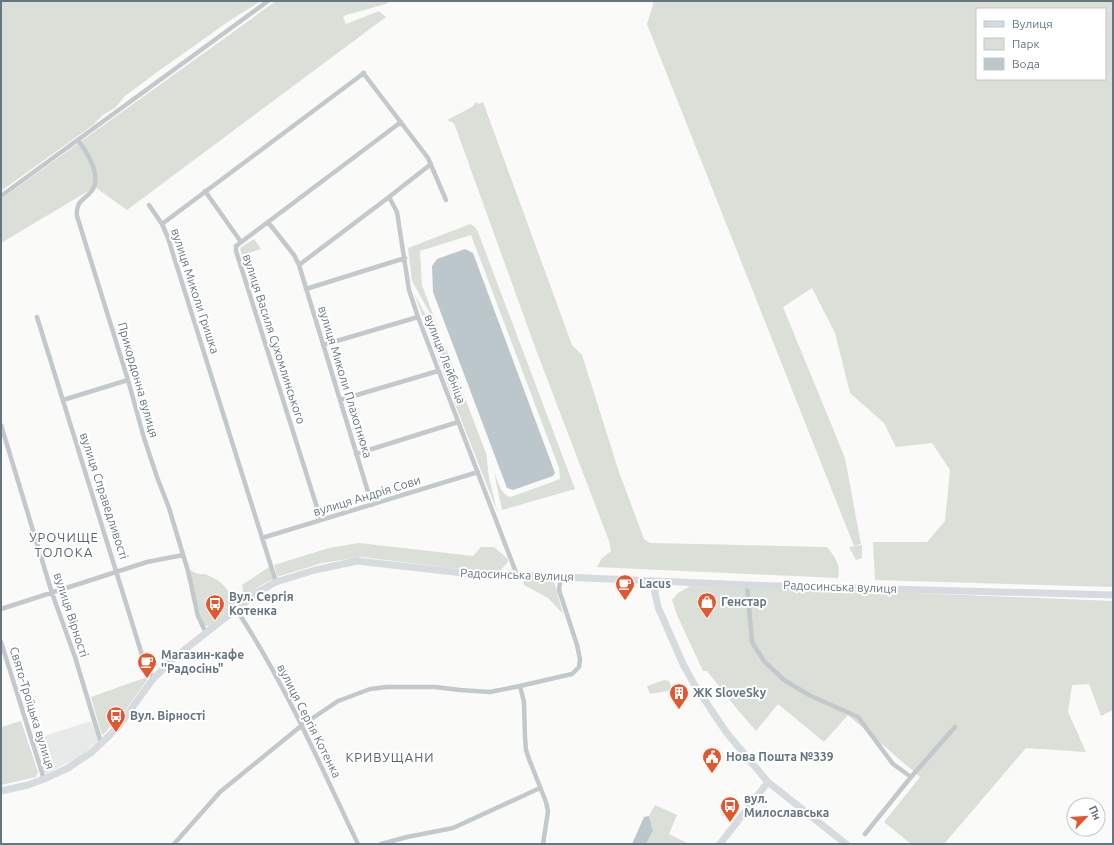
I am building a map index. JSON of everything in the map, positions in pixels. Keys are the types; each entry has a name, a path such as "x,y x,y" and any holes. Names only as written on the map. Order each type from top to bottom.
{"street":[{"path":"1,196 268,1"},
{"name":"вулиця Миколи Гришка","path":"276,582 168,238 162,224 363,73 401,122"},
{"path":"401,122 431,164 446,200"},
{"name":"вулиця Василя Сухомлинського","path":"321,520 236,251 236,246 401,122"},
{"name":"Прикордонна вулиця","path":"78,140 87,153 95,177 94,186 78,205 76,211 77,216 128,380 144,438 184,555 196,609 206,633"},
{"path":"299,265 431,164"},
{"path":"205,192 241,242"},
{"name":"вулиця Лейбніца","path":"389,197 397,212 409,290 438,371 517,575"},
{"path":"149,205 162,224"},
{"name":"вулиця Миколи Плахотнюка","path":"268,222 294,255 299,265 372,505"},
{"path":"306,290 405,258"},
{"path":"323,344 418,316"},
{"name":"вулиця Справедливості","path":"37,317 143,658 153,679"},
{"path":"340,400 438,371"},
{"path":"63,400 128,380"},
{"path":"356,454 458,422"},
{"name":"вулиця Вірності","path":"1,425 52,592 75,657 101,743"},
{"name":"вулиця Андрія Сови","path":"262,538 478,472"},
{"path":"1,609 147,562 184,555"},
{"name":"Радосинська вулиця","path":"1,791 44,780 68,768 92,752 118,727 153,679 174,658 258,592 276,582 315,570 357,561 481,575 561,576 747,585 1113,595"},
{"path":"174,844 220,792 302,726 338,701 370,689 435,687 490,692 572,674 579,667 580,659 577,645 559,590 561,576"},
{"path":"655,581 655,592 658,607 683,664 694,684 726,732 768,782 846,844"},
{"path":"747,585 752,642 764,661 784,680 809,695 858,717 894,764 911,777"},
{"name":"вулиця Сергія Котенка","path":"236,609 276,676 302,726 358,844"},
{"name":"Свято-Троїцька вулиця","path":"1,642 44,780"},
{"path":"520,686 524,702 526,750 548,810 543,844"},
{"path":"865,834 911,777 955,727"},
{"path":"720,844 768,782"},
{"path":"381,844 453,828 540,788"}],"shaded area":[{"path":"91,721 98,741 80,757 45,774 35,739"}],"green space":[{"path":"1,1 261,1 229,21 156,73 125,96 116,107 103,115 93,125 1,191"},
{"path":"276,1 391,1 386,4 343,17 346,24 379,11 386,17 127,210 95,187 1,243 1,199"},
{"path":"654,1 1113,1 1113,587 875,580 873,542 927,542 945,521 950,470 932,443 896,447 884,423 850,393 835,333 812,288 783,307 845,458 861,544 854,546 647,24"},
{"path":"476,102 479,104 483,102 572,345 582,355 619,472 644,539 650,543 827,547 837,561 839,569 838,578 596,567 601,559 611,551 609,541 535,347 454,123 447,120 472,107"},
{"path":"470,224 475,227 478,232 575,489 502,510 494,472 504,494 511,497 560,479 559,468 471,235 420,251 422,285 438,328 412,281 408,248"},
{"path":"254,239 261,249 242,255 240,248"},
{"path":"414,293 432,327 446,349 486,453 489,477 497,511 455,404"},
{"path":"359,543 473,556 481,547 494,547 508,559 508,562 499,572 450,568 362,557 322,563 277,577 274,565 329,548"},
{"path":"862,545 862,558 856,560 849,547"},
{"path":"269,567 273,579 258,587 244,599 242,585"},
{"path":"189,569 197,574 204,574 212,577 221,583 231,595 236,605 209,626 204,626 202,622"},
{"path":"526,578 550,579 554,581 563,614 548,598 524,585"},
{"path":"690,586 1113,601 1113,710 1101,716 1089,684 1072,685 1068,712 1086,752 1026,748 944,844 911,844 884,822 920,777 848,715 824,742 778,704 756,731 707,671 703,671 677,615 672,600 678,593"},
{"path":"150,676 124,712 103,735 101,733 91,697"},
{"path":"664,680 669,681 673,690 650,694 647,686"},
{"path":"21,721 38,772 36,777 1,785 1,727"},
{"path":"655,805 677,815 669,834 689,844 646,844 653,831 649,816"}],"water":[{"path":"465,249 473,253 555,473 553,476 513,490 507,488 433,292 432,266 437,259"},
{"path":"649,816 653,831 646,844 632,844 644,817"}],"place":[{"name":"Lacus","path":"625,601"},
{"name":"Генстар","path":"707,619"},
{"name":"Вул. Сергія Котенка","path":"215,621"},
{"name":"Магазин-кафе ''Радосінь\"","path":"147,679"},
{"name":"ЖК SloveSky","path":"679,710"},
{"name":"Вул. Вірності","path":"116,733"},
{"name":"Нова Пошта №339","path":"712,774"},
{"name":"вул. Милославська","path":"730,823"}],"district":[{"name":"УРОЧИЩЕ ТОЛОКА","path":"64,544"},
{"name":"КРИВУЩАНИ","path":"390,757"}]}
